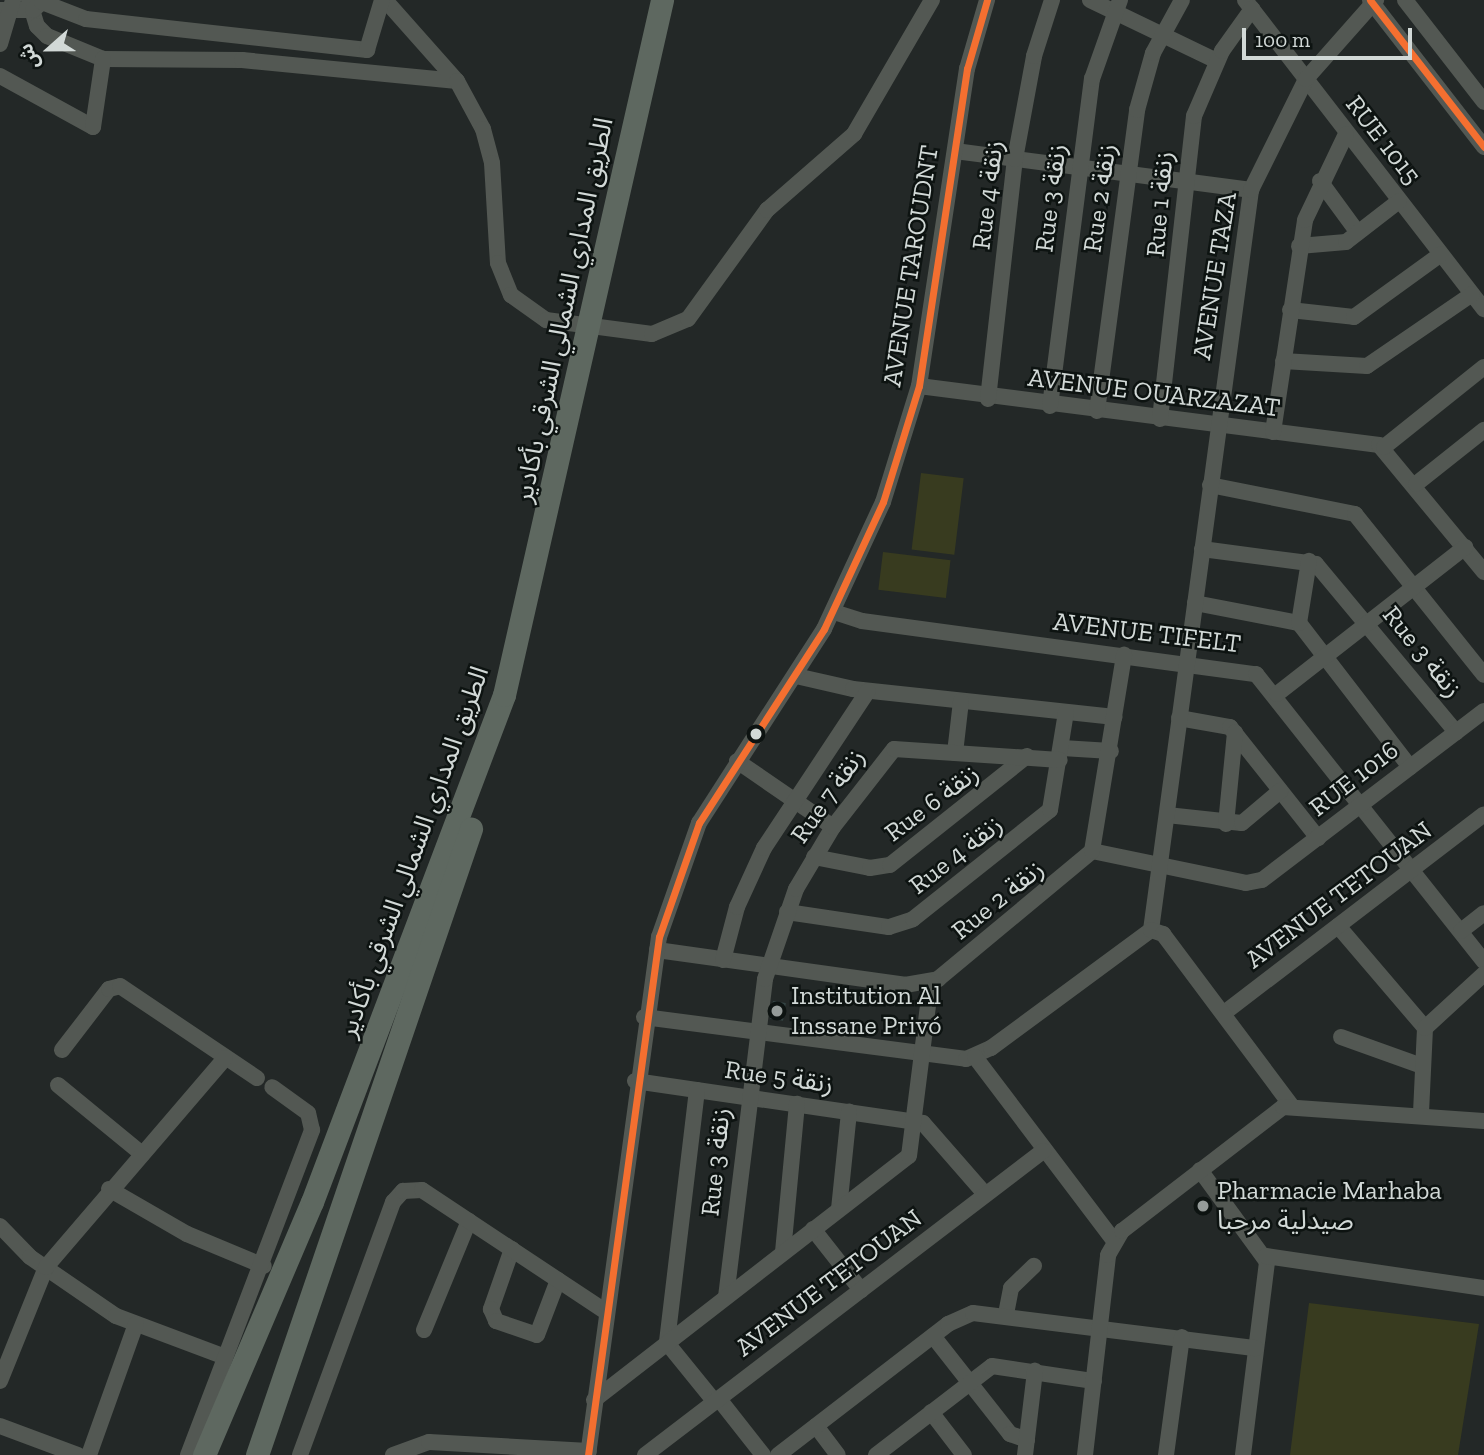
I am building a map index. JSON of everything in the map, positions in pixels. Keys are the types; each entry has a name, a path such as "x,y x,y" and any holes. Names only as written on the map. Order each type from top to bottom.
{"highway":[{"name":"الطريق المداري الشمالي الشرقي بأكادير","path":"204,1455 317,1189 500,706 662,0"},
{"name":"الطريق المداري الشمالي الشرقي بأكادير","path":"257,1455 524,674 677,0"}],"street":[{"path":"0,44 7,8 37,3 102,21 367,50 383,0 457,80 490,152 503,280 526,310 566,324 660,333 693,314 767,210 860,127 932,0"},
{"name":"AVENUE TAROUDNT","path":"588,1453 635,1081 657,950 685,854 737,761 796,676 834,612 883,502 919,386 971,52 987,0"},
{"name":"Rue 4 زنقة","path":"988,399 1015,159 1034,56 1052,0"},
{"path":"1090,0 1117,6 1161,34 1217,61"},
{"name":"Rue 2 زنقة","path":"1097,411 1126,174 1144,81 1161,34 1182,0"},
{"path":"1405,0 1484,102"},
{"path":"1372,1 1484,147"},
{"name":"AVENUE TAZA","path":"1151,930 1251,190 1306,79 1372,1"},
{"path":"37,3 37,26 54,40 103,59 242,60 457,80"},
{"name":"RUE 1015","path":"1249,5 1346,134 1484,309"},
{"name":"Rue 1 زنقة","path":"1160,419 1189,180 1194,116 1217,61 1249,5"},
{"name":"Rue 3 زنقة","path":"1050,406 1092,79 1117,6"},
{"path":"0,76 93,127 103,59"},
{"path":"1273,432 1299,246 1320,181 1346,134"},
{"path":"955,151 1251,190"},
{"path":"1320,181 1358,233"},
{"path":"1299,246 1331,246 1358,233 1399,201"},
{"path":"1290,310 1354,317 1441,254"},
{"path":"1283,360 1367,366 1472,294"},
{"path":"1482,564 1465,547 1384,447 1484,367"},
{"name":"AVENUE OUARZAZAT","path":"919,386 988,399 1384,447"},
{"path":"1416,484 1484,430"},
{"path":"1210,485 1349,510 1484,675"},
{"path":"1277,694 1465,547"},
{"path":"1202,550 1310,561 1299,623"},
{"name":"Rue 3 زنقة","path":"1310,561 1368,623 1456,732"},
{"path":"1195,603 1299,623 1410,767"},
{"name":"AVENUE TIFELT","path":"834,612 862,621 1251,672 1277,694 1484,962"},
{"path":"1124,655 1111,751 1092,851 1160,867"},
{"path":"796,676 868,691 1115,717"},
{"path":"723,960 744,889 793,799 868,691"},
{"path":"955,753 961,701"},
{"name":"RUE 1016","path":"1160,867 1251,883 1318,838 1484,710"},
{"name":"Rue 4 زنقة","path":"787,912 889,927 913,919 1048,814 1061,754 1066,712"},
{"path":"1179,718 1219,721 1235,732 1318,838"},
{"path":"1226,824 1235,732"},
{"name":"Rue 7 زنقة","path":"756,1032 768,967 787,912 814,857 833,827 892,751 1027,756 1111,751"},
{"name":"Rue 6 زنقة","path":"814,857 890,865 1027,756"},
{"path":"737,761 833,827"},
{"path":"1167,815 1226,824 1248,820 1280,791"},
{"name":"AVENUE TETOUAN","path":"1224,1013 1484,814"},
{"name":"Rue 2 زنقة","path":"932,982 1092,851"},
{"path":"1461,931 1484,913"},
{"path":"1338,926 1425,1028"},
{"path":"644,1017 925,1055 975,1056 1151,930 1163,934 1291,1105"},
{"path":"594,1400 906,1160 916,1122 932,982 768,967 657,950"},
{"path":"1421,1113 1425,1028 1484,974"},
{"path":"62,1050 109,989 120,986 257,1078"},
{"name":"Rue 3 زنقة","path":"726,1297 756,1032"},
{"path":"1341,1037 1422,1066"},
{"path":"975,1056 1043,1151 1114,1241"},
{"path":"0,1381 46,1267 109,1189 225,1058"},
{"name":"Rue 5 زنقة","path":"635,1081 916,1122"},
{"path":"58,1086 142,1154"},
{"path":"188,1455 225,1357 264,1266 313,1125 308,1113 272,1087"},
{"path":"697,1090 667,1343 763,1455"},
{"path":"783,1252 797,1104"},
{"path":"1085,1455 1100,1325 1114,1241 1200,1170 1291,1105 1421,1113 1484,1121"},
{"path":"839,1209 849,1112"},
{"path":"916,1122 939,1134 985,1194"},
{"name":"AVENUE TETOUAN","path":"645,1455 1043,1151"},
{"path":"1200,1170 1266,1256 1243,1455"},
{"path":"109,1189 187,1234 264,1266"},
{"path":"300,1455 395,1198 422,1190 606,1312"},
{"path":"424,1330 469,1221"},
{"path":"0,1226 46,1267 136,1324 225,1357"},
{"path":"813,1229 861,1290"},
{"path":"512,1250 491,1309 496,1321 537,1335 558,1280"},
{"path":"1266,1256 1484,1288"},
{"path":"1006,1314 1012,1288 1034,1266"},
{"path":"778,1455 933,1335 964,1316 1006,1314 1256,1348"},
{"path":"89,1455 136,1324"},
{"path":"933,1335 1010,1434 1026,1447"},
{"path":"1166,1455 1181,1337"},
{"path":"876,1455 897,1449 931,1412 969,1381 996,1366 1094,1381"},
{"path":"1026,1447 1035,1371"},
{"path":"931,1412 964,1455"},
{"path":"0,1426 78,1455"},
{"path":"816,1426 838,1455"},
{"path":"393,1455 429,1442 588,1453"}],"green space":[{"path":"921,473 964,478 954,555 912,549"},
{"path":"883,552 950,560 946,598 878,590"},
{"path":"1309,1303 1479,1324 1458,1455 1290,1455"}],"building":[{"name":"Institution Al Inssane Privó","path":"773,1001 786,1003 783,1021 770,1019"}],"transit line":[{"name":"2","path":"588,1455 659,937 699,823 824,629 883,502 919,386 967,69 987,0"},
{"name":"2","path":"1370,0 1484,147"}],"place":[{"name":"Institution Al Inssane Privó","path":"777,1011"},
{"name":"Pharmacie Marhaba صيدلية مرحبا","path":"1203,1206"}]}
